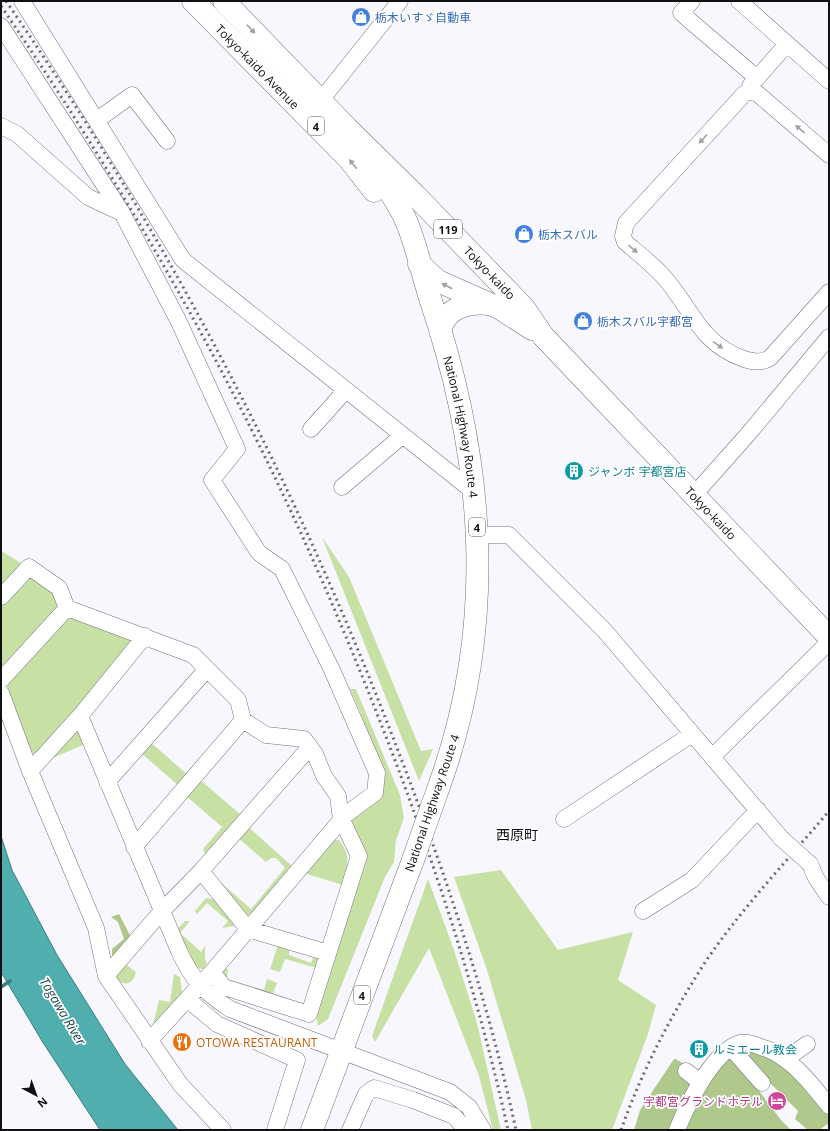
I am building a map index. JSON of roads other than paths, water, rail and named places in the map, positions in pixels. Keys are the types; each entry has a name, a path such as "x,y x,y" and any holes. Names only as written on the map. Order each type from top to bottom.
{"highway":[{"name":"Tokyo-kaido Avenue","path":"193,1 314,109 347,128"},
{"name":"Tokyo-kaido Avenue","path":"224,1 314,109 349,159 371,186 396,225 420,267"},
{"name":"Tokyo-kaido","path":"347,128 415,195 524,308 544,336 829,637"},
{"name":"National Highway Route 4","path":"312,1130 438,790 455,737 475,638 477,604 478,535 474,492 460,407 440,328 407,221 347,128"},
{"name":"Tokyo-kaido","path":"415,195 415,204 419,214 478,276 495,307"},
{"name":"Tokyo-kaido","path":"420,267 448,286 495,307 544,336"},
{"path":"440,328 446,317 461,307 476,303 495,307"}],"street":[{"path":"22,1 183,260 474,492"},
{"path":"314,109 400,1"},
{"path":"692,1 682,13 756,78"},
{"path":"739,1 829,81"},
{"path":"1,26 122,213 178,320 238,450 212,480 259,553 282,569 332,670 376,773 374,793 341,818 212,972 149,1041"},
{"path":"740,98 787,44"},
{"path":"829,155 758,94 752,92 745,93 626,223 623,236 625,242 662,275 707,337 734,355 748,360 758,362 770,358 829,292"},
{"path":"97,120 132,95 166,141"},
{"path":"1,126 17,134 88,197 122,213"},
{"path":"694,495 749,433 829,337"},
{"path":"311,429 346,390"},
{"path":"342,487 402,436"},
{"path":"478,535 509,535 604,630 781,838 810,864 816,878 829,897"},
{"path":"1,597 29,567 59,588 67,608 145,636 193,656 238,700 243,720 266,735 304,739 315,754 324,776 338,796 341,818 359,856 309,1014 224,987 212,972"},
{"path":"1,680 67,608"},
{"path":"30,771 80,716 145,636"},
{"path":"712,757 829,642"},
{"path":"107,782 207,669"},
{"path":"1,693 30,771 96,928 106,976 149,1041 180,1084 223,1130"},
{"path":"80,716 161,912 187,969 199,986 209,995 230,1009 450,1092 469,1107 483,1130"},
{"path":"134,847 243,720"},
{"path":"564,819 692,734"},
{"path":"106,976 161,912 201,871 310,747"},
{"path":"643,911 692,880 758,810"},
{"path":"201,871 248,929 328,953"},
{"path":"187,999 217,1024 298,1060 275,1130"},
{"path":"677,1130 700,1082 716,1060 731,1048 742,1042 753,1044 776,1053 786,1059 815,1088 829,1106"},
{"path":"786,1059 806,1044"},
{"path":"731,1048 762,1083"},
{"path":"686,1071 700,1082"},
{"path":"350,1130 366,1094 374,1088 413,1100 454,1116 466,1130"}],"water":[{"name":"Tagawa River","path":"1,836 12,870 57,955 125,1064 178,1130 100,1130 42,1041 1,972"}],"waterway":[{"path":"1,987 10,981"}],"railway":[{"path":"6,1 65,89 173,270 224,362 316,552 358,649 432,842 479,985 505,1081 516,1130"},
{"path":"1,6 97,153 185,304 240,407 302,536 376,711 426,847 457,940 485,1035 508,1130"},
{"path":"621,1130 638,1087 668,1024 704,964 748,905 829,811"}],"place":[{"name":"栃木いすゞ自動車","path":"361,17"},
{"name":"栃木スバル","path":"524,234"},
{"name":"栃木スバル宇都宮","path":"583,321"},
{"name":"ジャンボ 宇都宮店","path":"574,471"},
{"name":"OTOWA RESTAURANT","path":"182,1042"},
{"name":"ルミエール教会","path":"699,1049"},
{"name":"宇都宮グランドホテル","path":"777,1101"}],"district":[{"name":"西原町","path":"517,834"}]}
